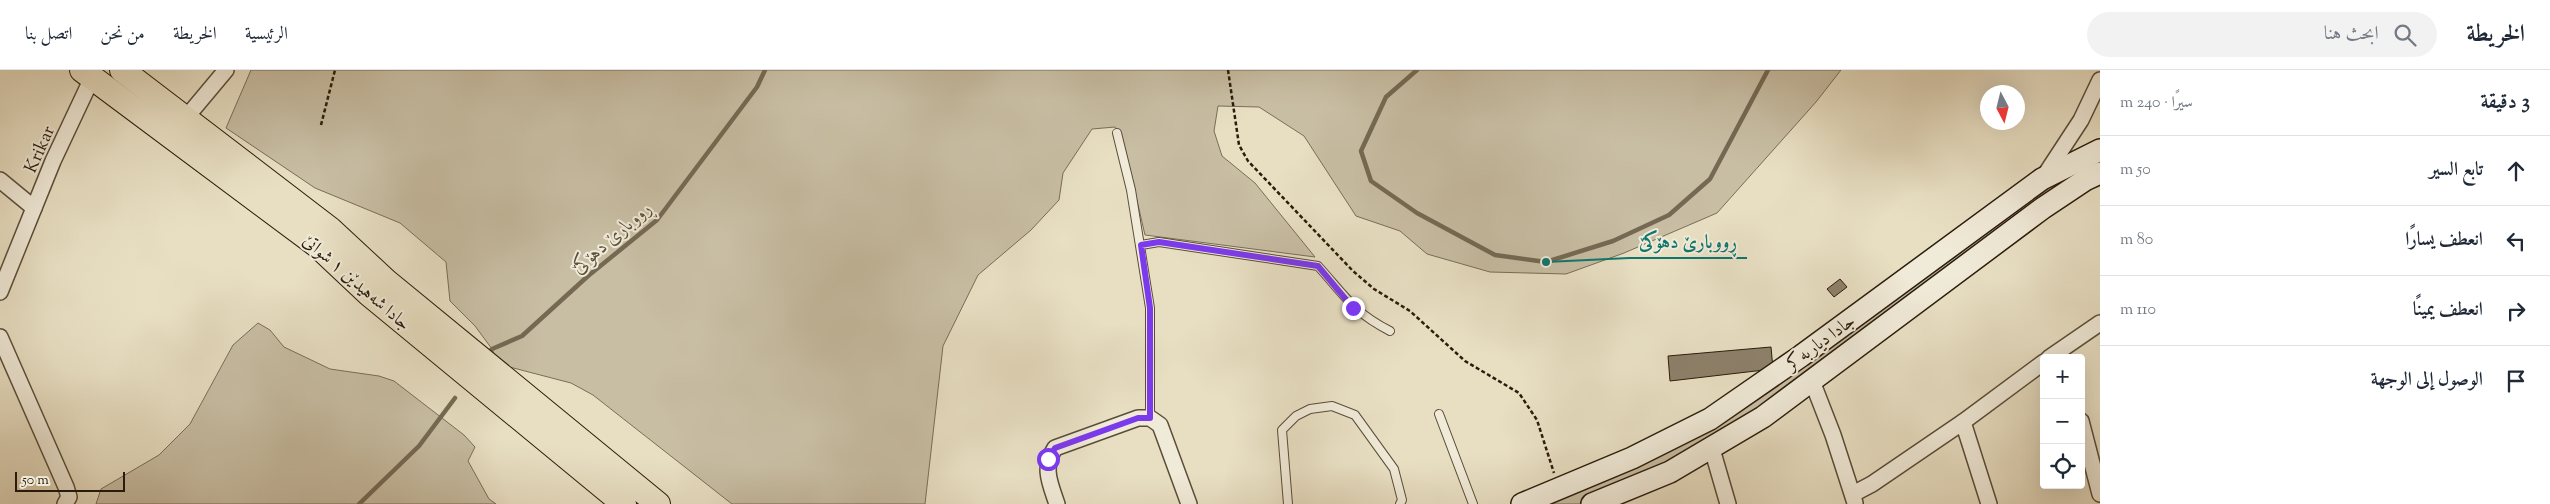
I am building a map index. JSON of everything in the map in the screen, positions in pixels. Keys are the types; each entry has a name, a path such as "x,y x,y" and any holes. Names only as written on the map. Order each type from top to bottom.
{"main road":[{"name":"جادا شەهیدێن ١ شواتێ","path":"122,70 330,229 378,288"},
{"name":"جادا شەهیدێن ١ شواتێ","path":"87,74 318,246 378,288 553,431 658,504"},
{"name":"جادا دیاربه‌كر","path":"1522,504 1632,458 1710,419 1801,356 2042,179 2100,150"},
{"name":"جادا دیاربه‌كر","path":"1592,504 1670,472 1712,449 1763,417 1853,352 2044,208 2085,180 2100,173"},
{"name":"جادا شەهیدێن ١ شواتێ","path":"553,431 624,504"}],"street":[{"path":"185,119 226,70"},
{"name":"Krikar","path":"0,292 87,74"},
{"path":"2042,179 2081,120 2100,80"},
{"path":"0,180 34,208"},
{"path":"2064,353 2100,323"},
{"path":"0,337 66,487 69,497 65,504"},
{"path":"1812,381 1833,435 1854,499 1872,484 1963,422 2040,365"},
{"path":"1057,504 1048,474 1048,459 1055,448 1138,418 1150,418 1160,425 1189,504"},
{"path":"1963,422 1989,504"},
{"path":"2085,436 2100,494"},
{"path":"1712,449 1728,504"}],"lane":[{"path":"1117,133 1141,245 1150,308 1150,418"},
{"path":"1141,245 1159,242 1318,266 1353,308 1367,319 1390,331"},
{"path":"1288,504 1282,430 1296,416 1310,410 1332,406 1355,416 1394,469 1402,500 1400,504"},
{"path":"1439,414 1473,504"}],"path":[{"path":"321,125 335,70"},
{"path":"1228,70 1239,145 1248,161 1354,271 1374,289 1410,311 1465,361 1519,393 1537,420 1560,488"}],"shaded area":[{"path":"251,70 1841,70 1816,102 1717,213 1624,253 1566,274 1490,272 1427,254 1400,231 1356,216 1304,136 1259,107 1218,106 1214,131 1222,156 1255,183 1315,257 1145,235 1123,140 1115,127 1092,129 1063,173 1059,200 1031,230 978,275 943,346 925,504 732,504 593,395 571,383 498,364 492,349 475,326 450,301 446,262 400,223 315,188 226,128"},
{"path":"2100,150 2100,173 1812,381 1592,504 1522,504 1632,458"},
{"path":"258,323 270,330 284,347 330,369 379,376 394,381 464,435 475,447 468,461 489,499 496,504 96,504 101,489 159,455 190,424 233,345"}],"building":[{"path":"1840,279 1847,287 1834,297 1827,289"},
{"path":"1771,347 1773,369 1670,381 1668,356"}],"waterway":[{"name":"ڕووبارێ دهۆكێ","path":"488,354 492,349 522,336 588,276 657,220 757,87 765,70"},
{"name":"ڕووبارێ دهۆكێ","path":"1417,70 1386,97 1361,151 1371,181 1417,213 1495,255 1546,262 1613,241 1669,215 1710,179 1768,70"},
{"name":"ڕووبارێ دهۆكێ","path":"359,504 419,446 455,398"}],"place":[{"name":"ڕووبارێ دهۆكێ","path":"1546,262"}],"route":[{"path":"1048,459 1055,448 1138,418 1150,418 1150,308 1141,245 1159,242 1318,266 1353,308"}]}
